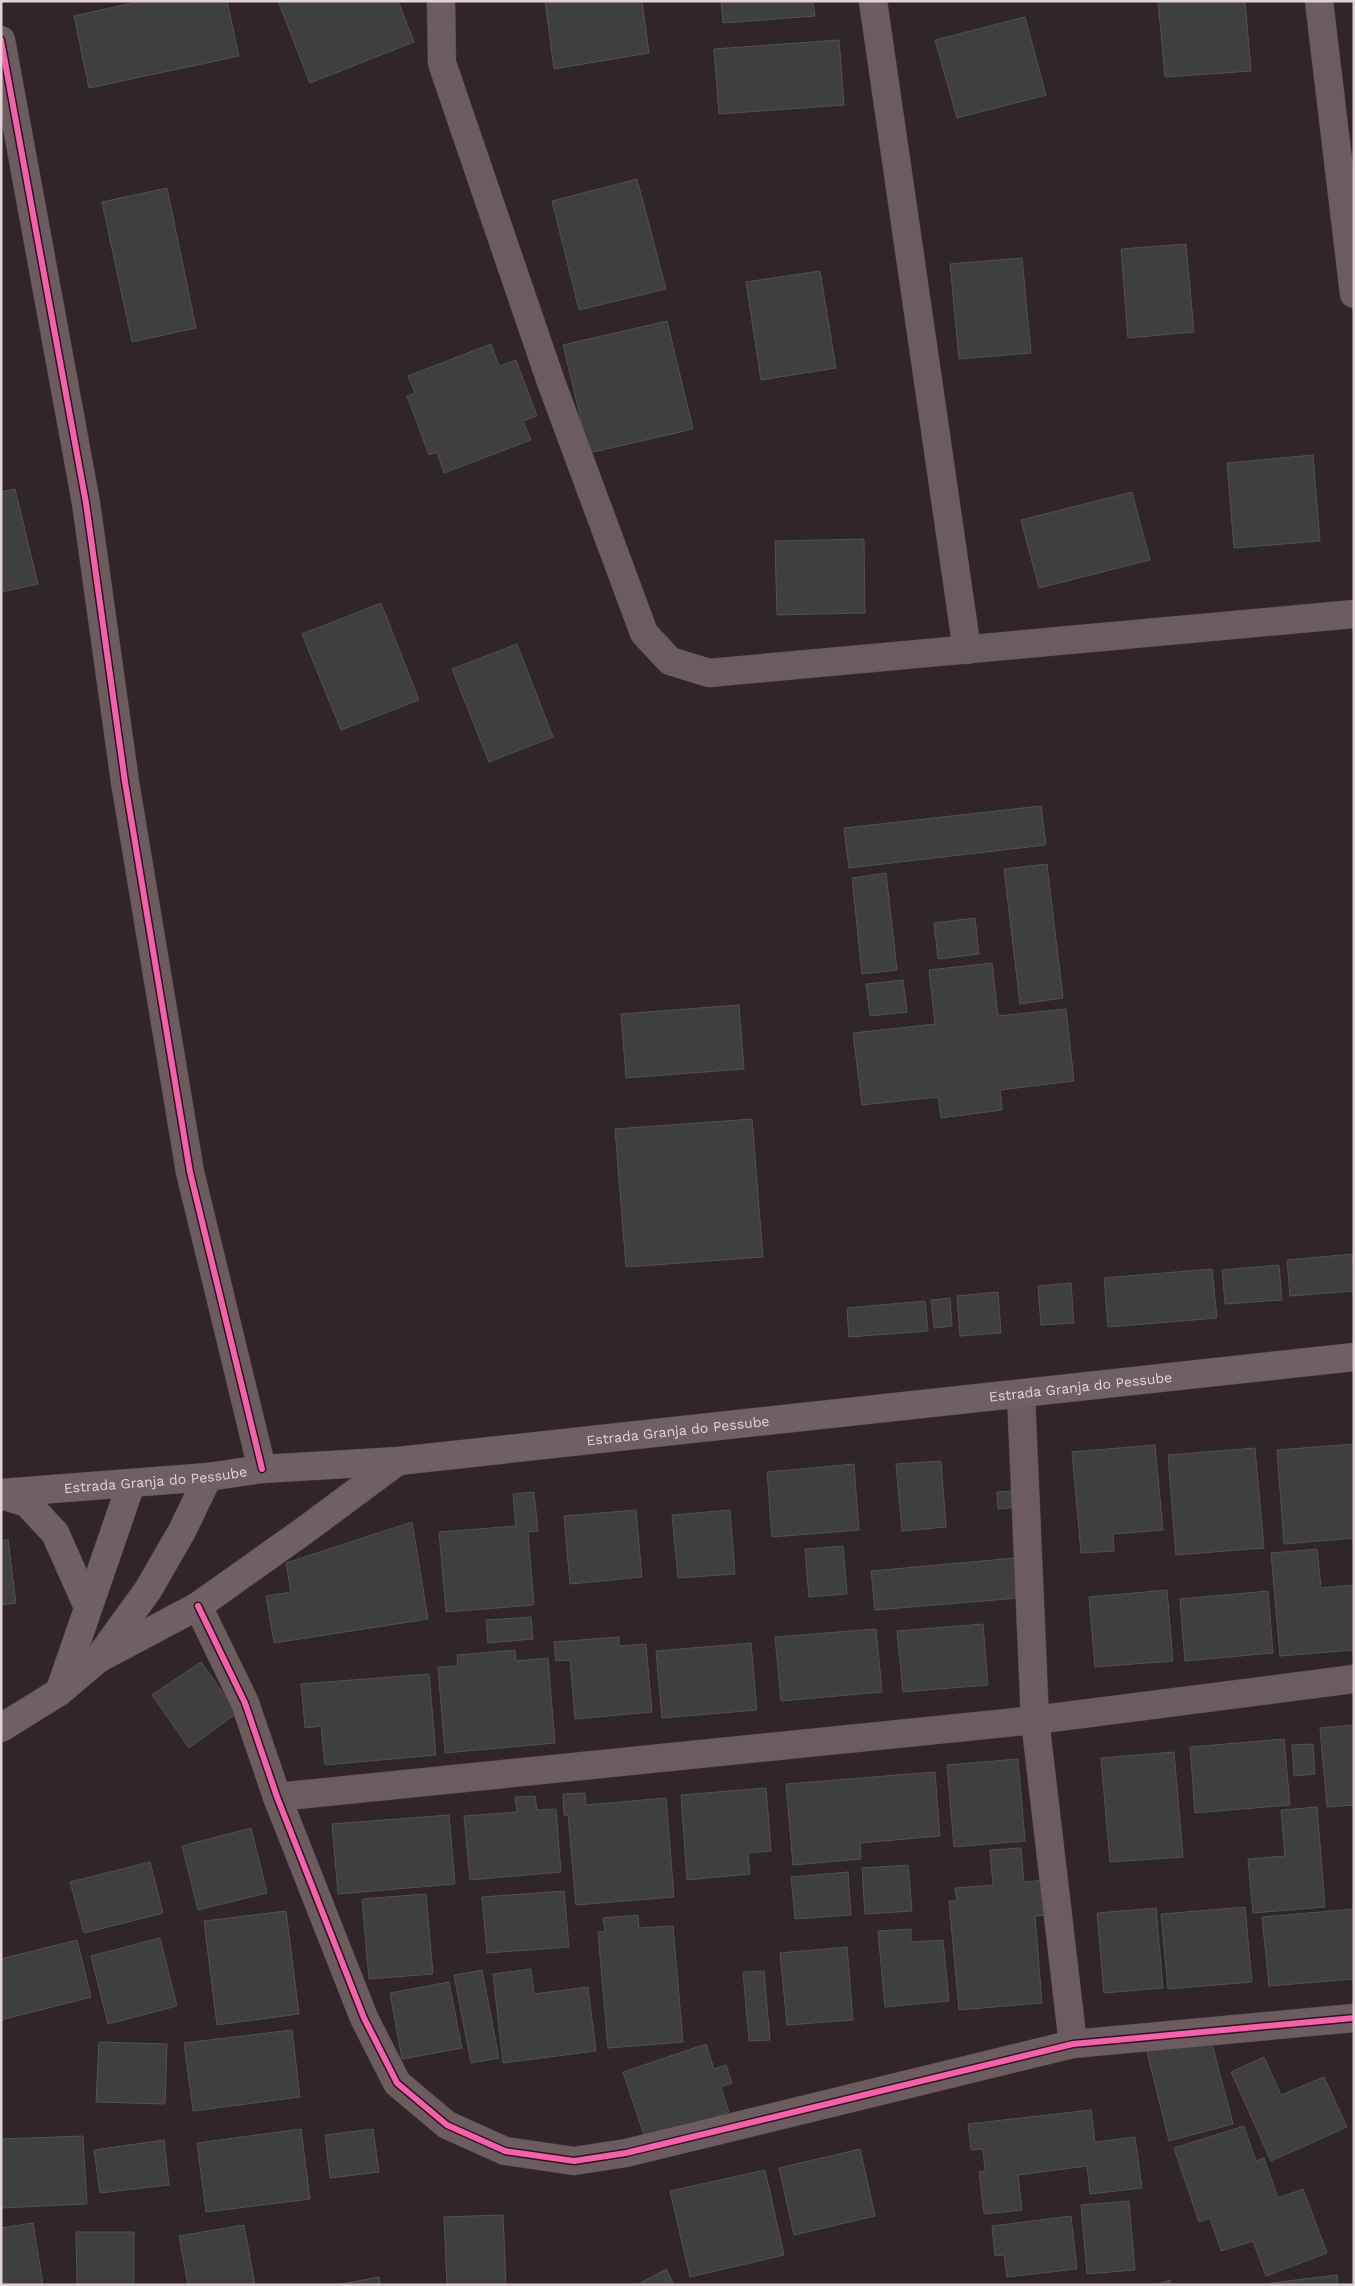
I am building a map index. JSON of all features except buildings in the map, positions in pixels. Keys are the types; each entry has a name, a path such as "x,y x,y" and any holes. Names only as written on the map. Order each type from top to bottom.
{"main road":[{"name":"Estrada Granja do Pessube","path":"1,1494 208,1477 262,1468 398,1461 1354,1357"},
{"path":"1,1728 59,1692 98,1659 198,1606 398,1461"},
{"path":"98,1659 148,1590 182,1531 208,1477"},
{"path":"59,1692 131,1484"},
{"path":"1,1494 27,1504 54,1534 88,1608"}],"street":[{"path":"441,1 442,63 551,382 644,633 670,661 709,673 1354,614"},
{"path":"873,1 967,650"},
{"path":"1319,1 1346,170 1354,294"},
{"path":"1,40 86,503 124,782 190,1172 262,1468"},
{"path":"1020,1394 1035,1720 1074,2044"},
{"path":"198,1606 245,1703 277,1797 364,2018 397,2083 447,2125 505,2151 574,2161 626,2153 1074,2044 1354,2018"},
{"path":"277,1797 1035,1720 1354,1679"}],"cycle path":[{"path":"1,40 86,503 125,782 190,1172 262,1469"},
{"path":"198,1606 245,1703 277,1797 364,2018 397,2083 447,2125 505,2151 574,2161 626,2153 1073,2044 1354,2018"}]}
